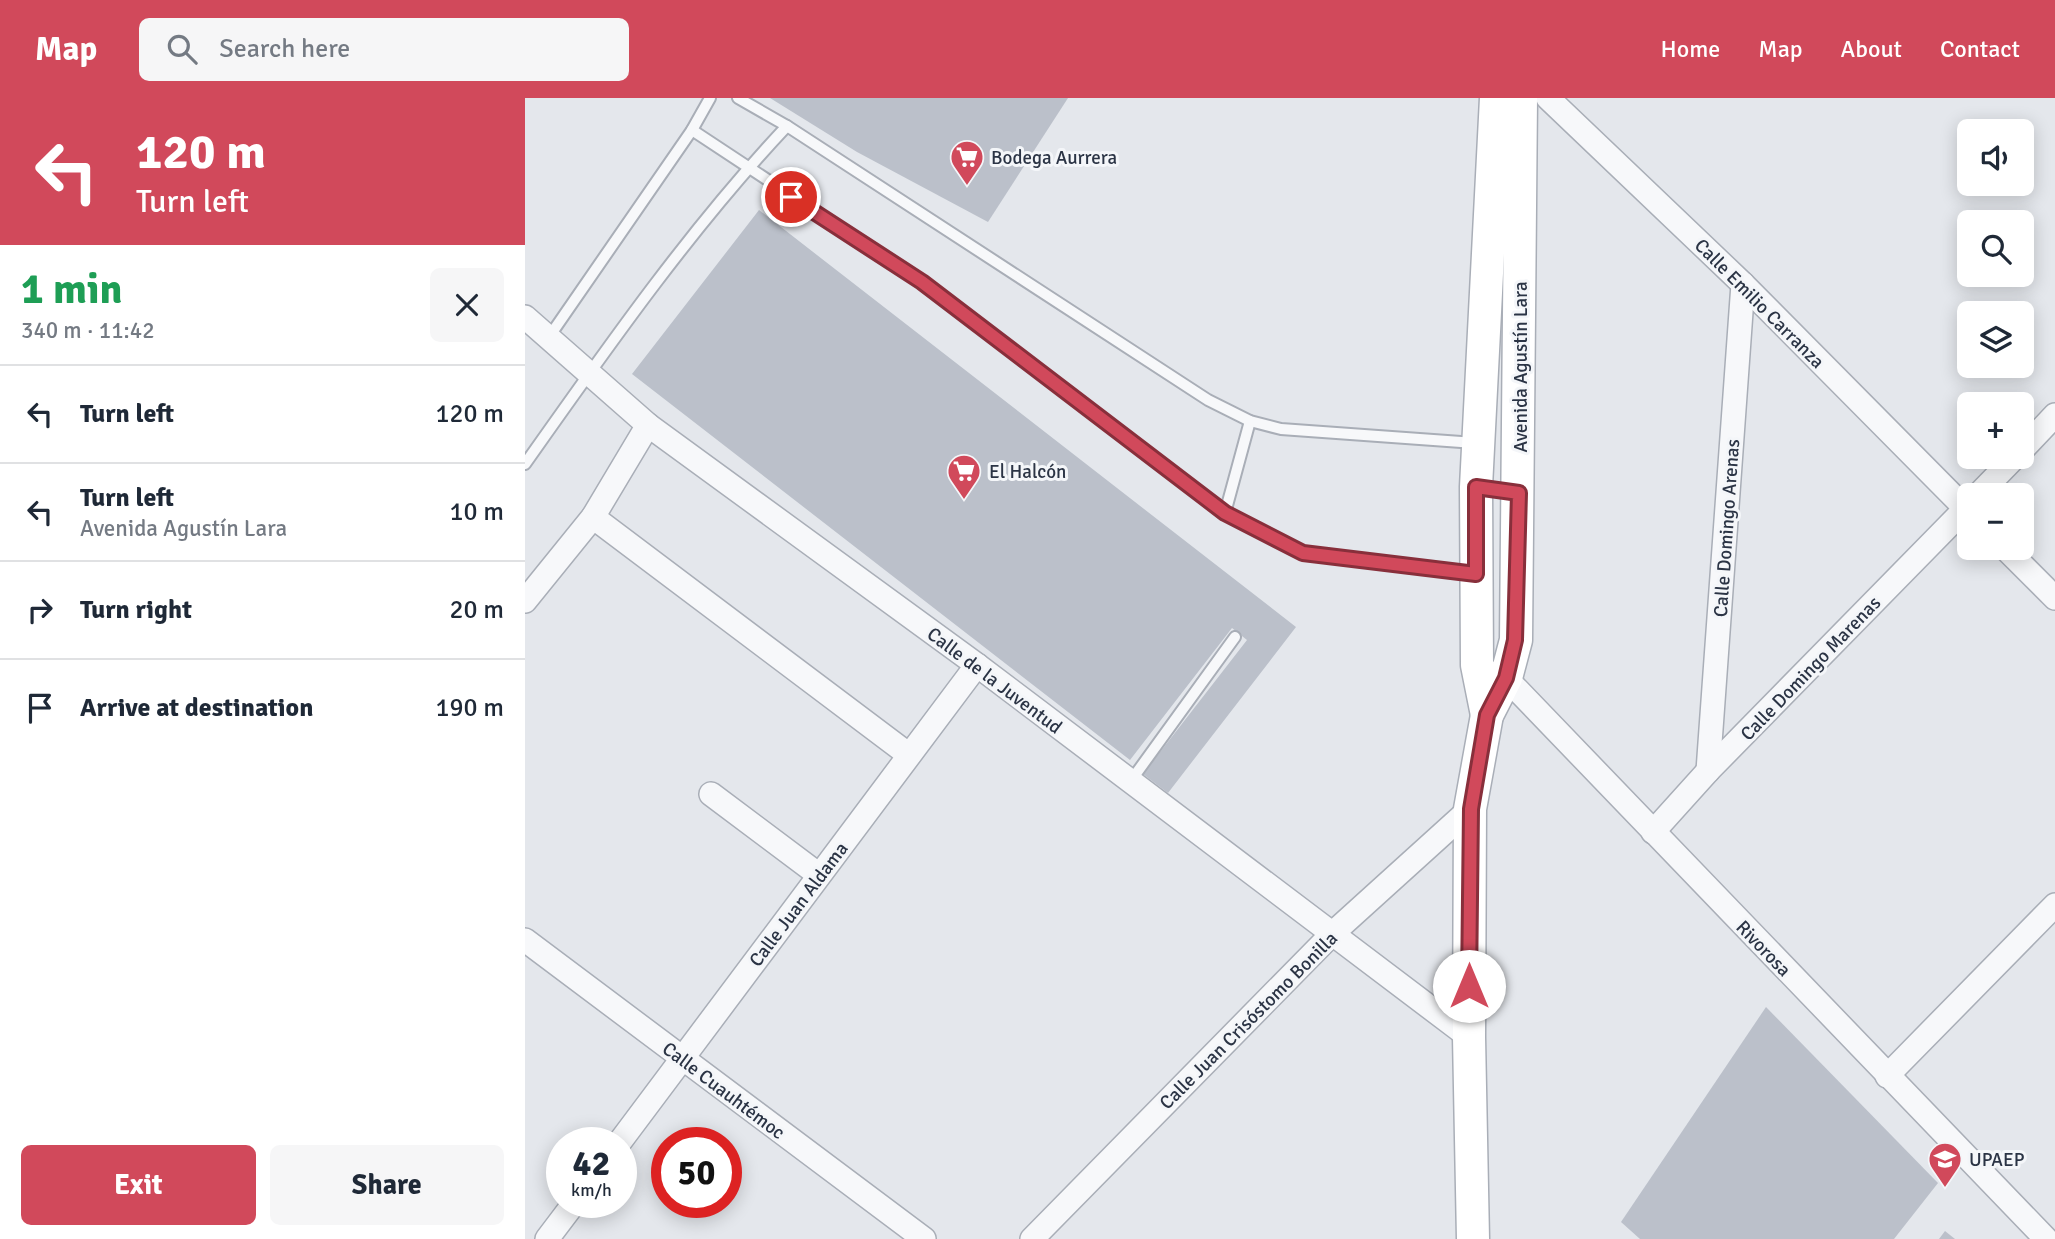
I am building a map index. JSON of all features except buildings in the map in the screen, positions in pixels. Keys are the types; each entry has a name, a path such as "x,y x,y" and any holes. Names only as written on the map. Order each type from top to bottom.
{"main road":[{"name":"Avenida Agustín Lara","path":"1487,715 1477,665 1476,487 1496,98"},
{"name":"Avenida Agustín Lara","path":"1473,1239 1469,1037 1471,809 1487,715 1506,678 1515,640 1519,493 1521,98"},
{"path":"1476,487 1519,493"}],"street":[{"name":"Calle Emilio Carranza","path":"1548,98 1957,492"},
{"name":"Calle Domingo Arenas","path":"1708,771 1743,284"},
{"name":"Calle de la Juventud","path":"525,317 648,425 977,665 1469,1037"},
{"path":"2034,437 2055,415"},
{"path":"525,601 593,517 648,425"},
{"name":"Calle Domingo Marenas","path":"1991,483 2004,469"},
{"path":"593,517 909,755"},
{"name":"Calle Domingo Marenas","path":"1653,832 1708,771 1957,518"},
{"path":"2016,560 2055,598"},
{"name":"Calle Juan Aldama","path":"631,1127 977,665"},
{"name":"Rivorosa","path":"1477,665 1506,678 2046,1239"},
{"path":"712,794 819,875"},
{"name":"Calle Juan Crisóstomo Bonilla","path":"1032,1239 1333,933 1471,809"},
{"path":"1887,1076 2055,905"},
{"name":"Calle Cuauhtémoc","path":"525,940 924,1239"},
{"path":"547,1239 563,1218"}],"lane":[{"path":"549,337 692,130 711,98"},
{"path":"738,98 787,125 1207,400 1250,421 1281,429 1478,443"},
{"path":"525,464 589,371 747,168 787,125"},
{"path":"692,130 922,282 1225,513 1303,553 1476,574"},
{"path":"1225,513 1250,421"},
{"path":"1130,782 1235,637"}],"place":[{"name":"Bodega Aurrera","path":"967,187"},
{"name":"El Halcón","path":"964,501"},
{"name":"UPAEP","path":"1945,1189"}],"route":[{"path":"791,197 922,282 1225,513 1303,553 1476,574 1476,487 1519,493 1515,640 1506,678 1487,715 1471,809 1469,986"}]}
